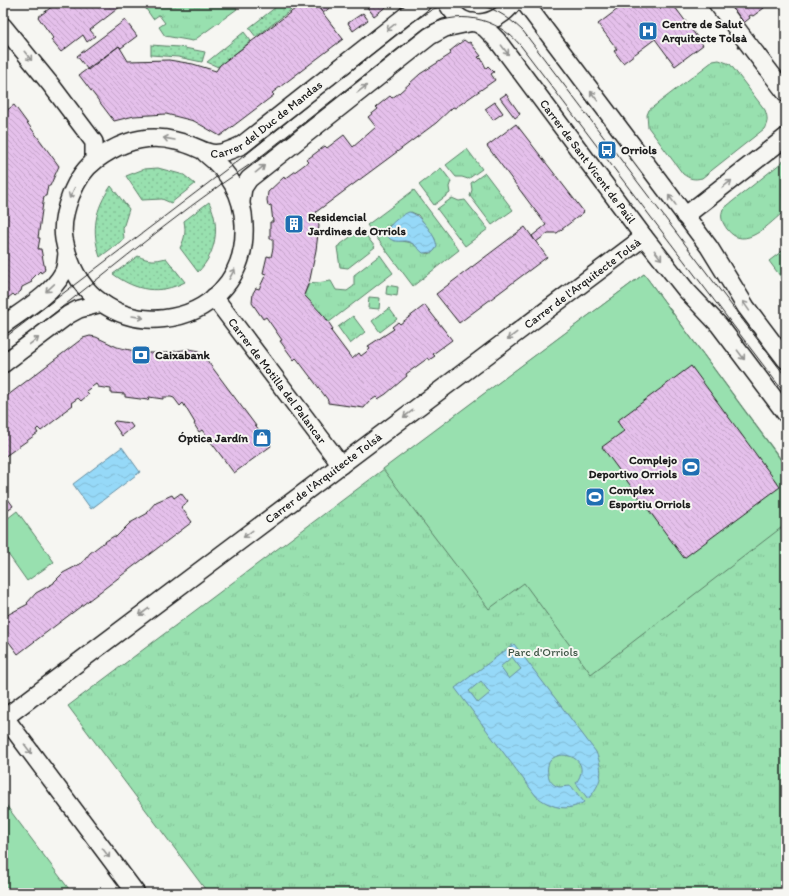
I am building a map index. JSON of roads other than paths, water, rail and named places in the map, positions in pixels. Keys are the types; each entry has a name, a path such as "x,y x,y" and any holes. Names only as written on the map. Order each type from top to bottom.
{"street":[{"name":"Carrer del Duc de Mandas","path":"67,254 64,236 67,205 80,177 94,161 115,147 146,138 161,138 177,141 205,153 226,153 242,145 422,3"},
{"name":"Carrer de Sant Vicent de Paül","path":"447,3 451,10 460,17 475,22 485,28 497,40 644,237 686,290 719,325 786,414"},
{"path":"241,201 243,188 249,179 430,36 445,28 461,23 485,23 496,19 507,12 513,3"},
{"path":"525,3 709,248 746,307 786,360"},
{"path":"717,3 786,93"},
{"path":"3,26 51,85 94,142 94,161"},
{"path":"685,216 786,137"},
{"path":"67,254 80,281 102,303 124,315 153,320 181,316 210,300 226,285 238,262 244,237 243,212 241,201 236,190 224,170 205,153"},
{"name":"Carrer de l'Arquitecte Tolsà","path":"4,717 644,237"},
{"path":"3,325 49,290 64,272 67,254"},
{"name":"Carrer de Motilla del Palancar","path":"210,300 341,465"},
{"path":"3,364 68,315 79,309 102,303"},
{"path":"4,717 136,893"}],"water":[{"path":"409,212 418,216 434,237 437,247 433,252 423,253 411,243 405,241 394,241 388,237 388,228 396,220"},
{"path":"122,447 140,472 91,509 73,484"},
{"path":"514,644 596,752 601,771 599,782 593,793 588,799 576,783 581,773 580,765 575,759 560,755 553,758 548,764 550,781 559,787 571,786 584,802 565,808 553,806 541,800 536,796 455,688","holes":["512,657 521,669 509,679 500,667","481,681 490,693 478,703 469,691"]}],"tram line":[{"path":"3,339 248,153 408,25 433,9 456,3"},
{"path":"467,3 483,6 498,12 523,31 786,377"},
{"path":"3,352 190,207 255,161 423,29 449,19 462,18 488,22 500,28 521,46 786,395"}],"place":[{"name":"Centre de Salut Arquitecte Tolsà","path":"648,31"},
{"name":"Orriols","path":"607,150"},
{"name":"Residencial Jardines de Orriols","path":"294,224"},
{"name":"Caixabank","path":"141,355"},
{"name":"Óptica Jardín","path":"262,438"},
{"name":"Complejo Deportivo Orriols","path":"691,467"},
{"name":"Complex Esportiu Orriols","path":"595,497"}],"park label":[{"name":"Parc d'Orriols","path":"543,652"}]}
